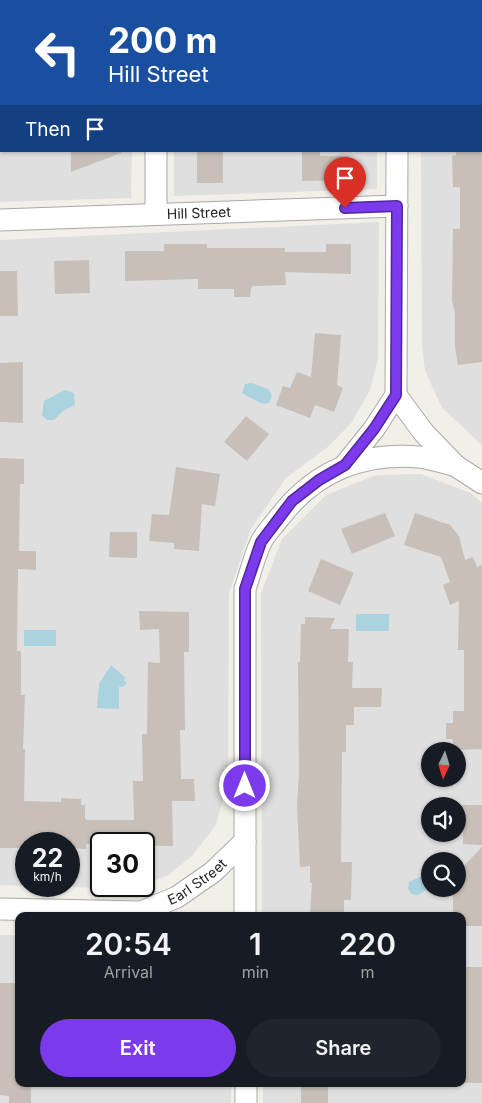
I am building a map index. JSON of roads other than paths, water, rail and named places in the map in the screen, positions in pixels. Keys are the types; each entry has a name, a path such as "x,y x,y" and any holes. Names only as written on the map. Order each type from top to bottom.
{"street":[{"path":"156,152 156,214"},
{"path":"345,465 374,429 396,395 397,152"},
{"name":"Hill Street","path":"0,220 397,206"},
{"path":"396,395 424,433 456,466 482,483"},
{"path":"245,912 245,589 261,542 292,501 319,480 345,465 374,458 395,456 420,457 456,466"},
{"name":"Earl Street","path":"149,912 177,897 213,872 245,841"},
{"name":"Earl Street","path":"0,909 87,912"},
{"path":"246,1087 246,1103"}],"water":[{"path":"251,383 268,389 272,395 269,403 262,404 242,393 245,384"},
{"path":"65,390 74,393 75,405 63,411 54,420 47,420 42,415 44,401"},
{"path":"356,614 389,614 389,631 356,631"},
{"path":"24,630 56,630 56,646 24,646"},
{"path":"111,665 126,678 124,680 127,683 123,687 119,687 119,709 97,708 99,684"},
{"path":"421,876 421,893 418,895 411,894 408,888 409,882"}]}
